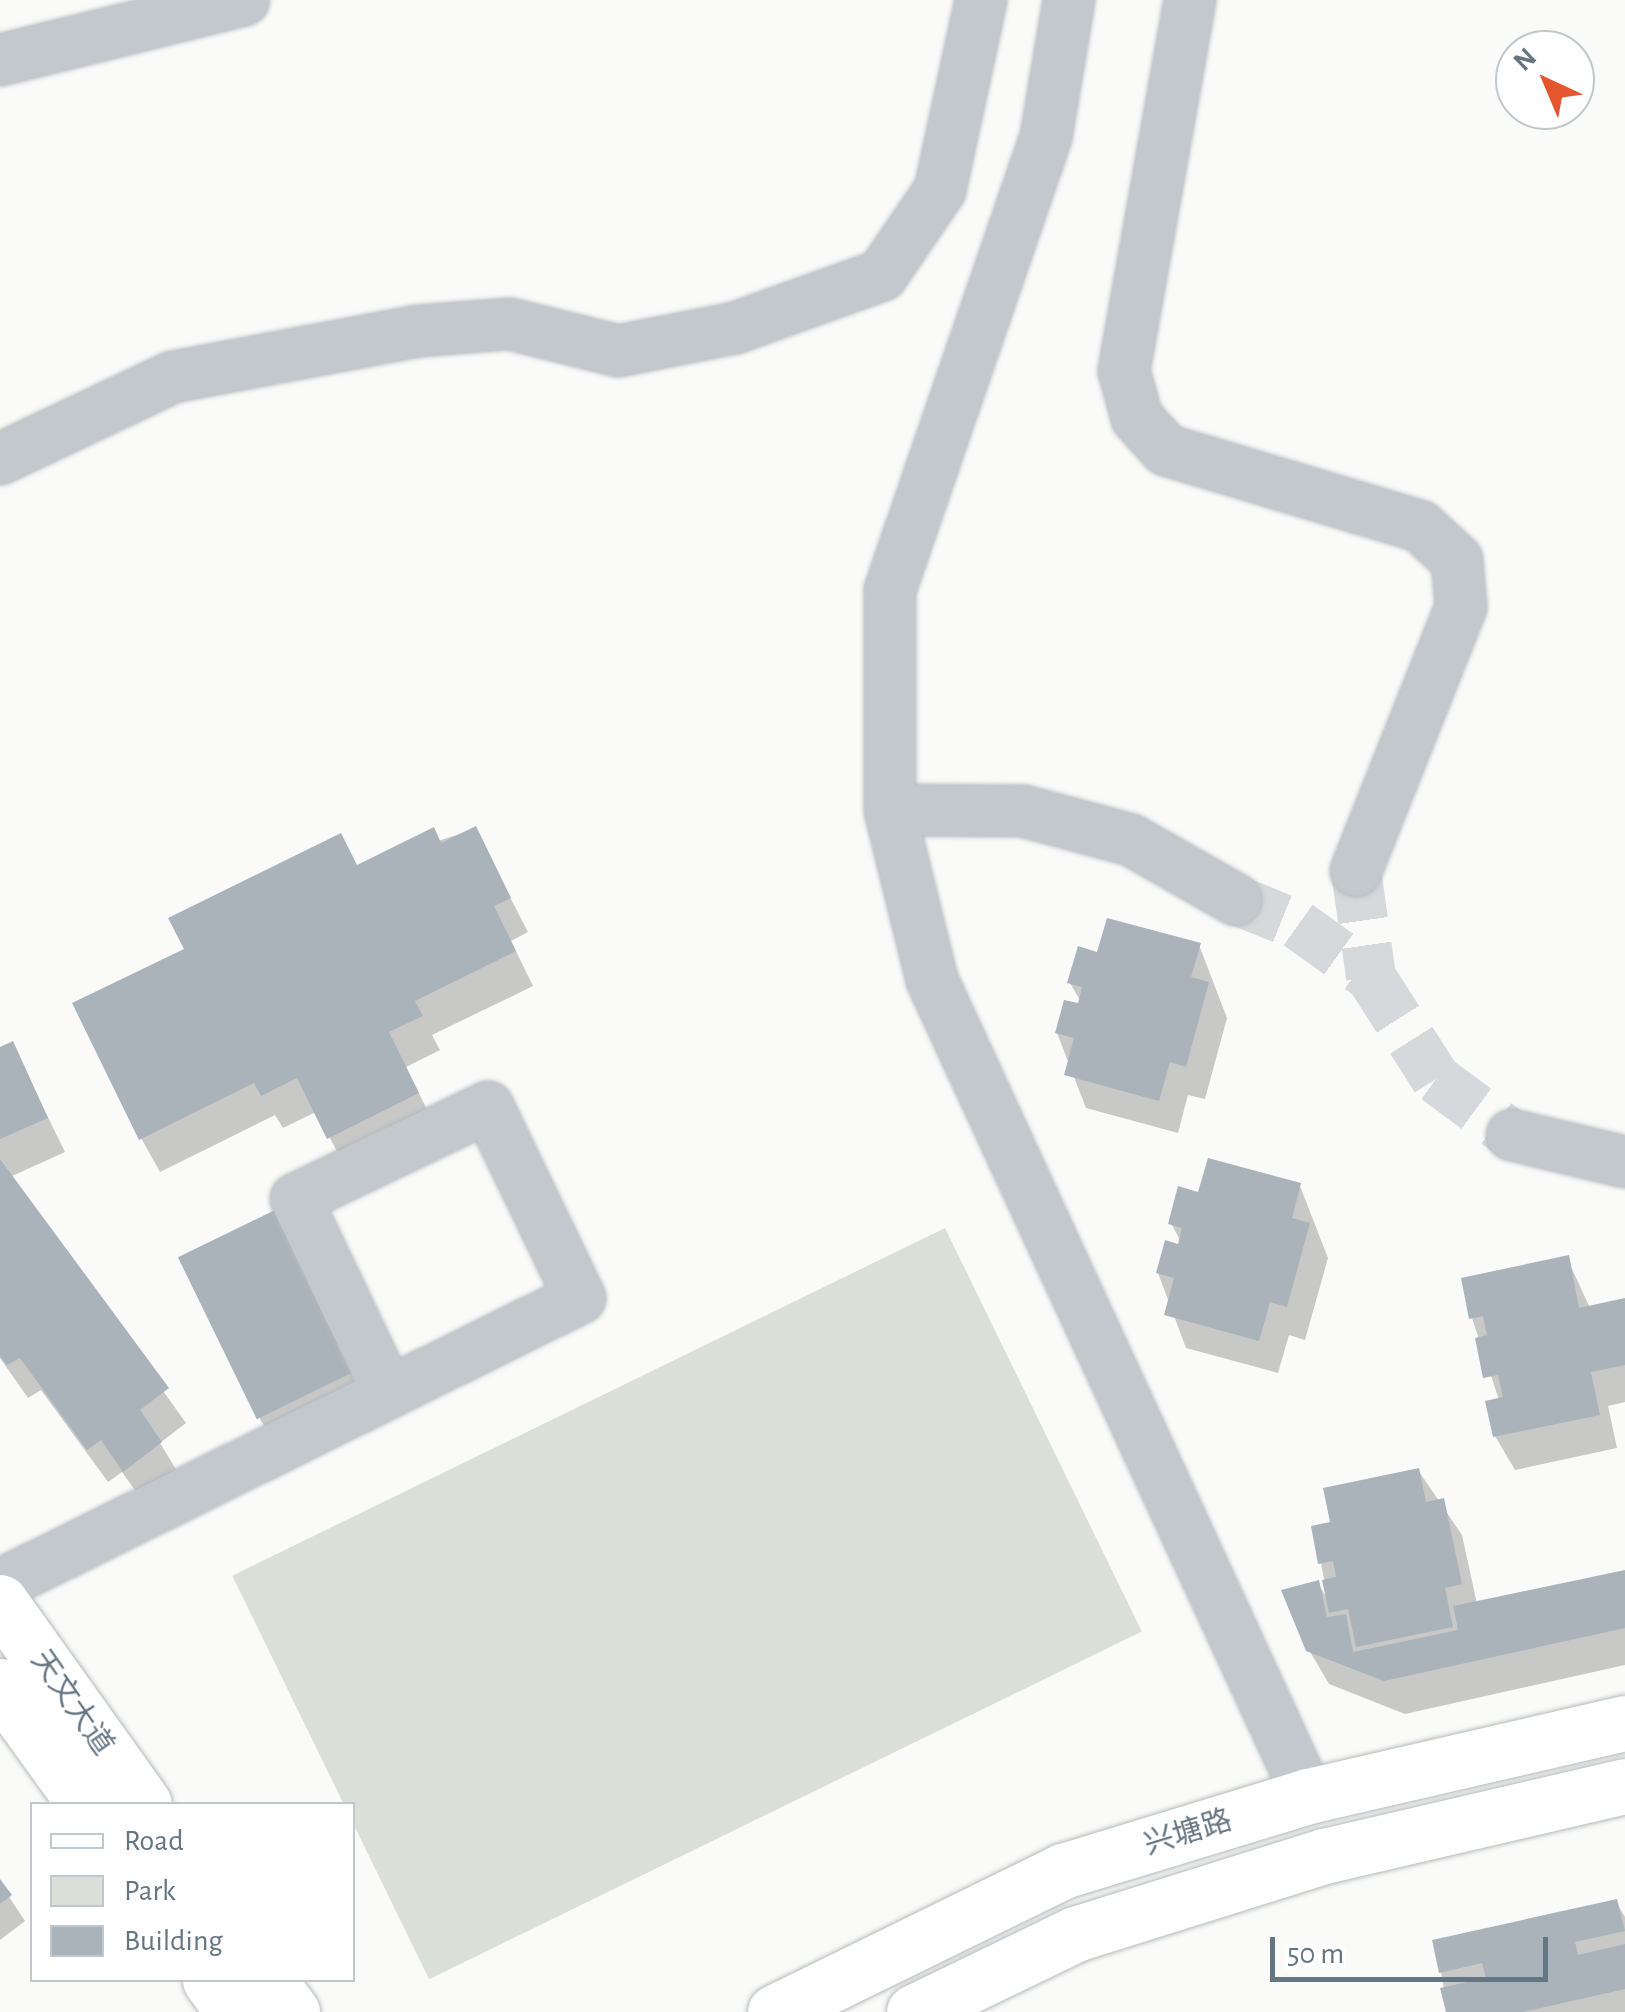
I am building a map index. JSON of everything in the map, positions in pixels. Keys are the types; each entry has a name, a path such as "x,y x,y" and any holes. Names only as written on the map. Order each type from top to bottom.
{"main road":[{"name":"天文大道","path":"0,1602 143,1802"},
{"name":"天文大道","path":"0,1686 84,1802"},
{"name":"兴塘路","path":"775,2012 1063,1870 1308,1796 1625,1722"},
{"name":"兴塘路","path":"914,2012 1075,1934 1324,1856 1625,1786"},
{"path":"211,1982 233,2012"},
{"path":"270,1982 292,2012"}],"street":[{"path":"0,60 244,0"},
{"path":"0,459 173,378 418,331 510,324 618,351 735,328 882,274 940,190 981,0"},
{"path":"1069,0 1046,137 890,591 890,810 932,980 1308,1796"},
{"path":"1190,0 1124,371 1136,418 1166,450 1420,526 1456,560 1461,607 1356,872"},
{"path":"890,810 1023,811 1131,840 1236,900"},
{"path":"0,1585 580,1298 488,1107 296,1199 388,1392"},
{"path":"1512,1136 1625,1162"}],"green space":[{"path":"945,1228 1142,1632 429,1979 355,1827 355,1802 343,1802 232,1576"}],"building":[{"path":"476,826 511,898 494,906 516,951 415,1001 423,1016 389,1032 419,1093 327,1139 297,1078 261,1096 254,1083 139,1140 72,1003 184,949 168,918 341,833 357,865 434,827 441,843"},
{"path":"1107,918 1201,943 1191,977 1209,982 1186,1067 1170,1062 1159,1101 1064,1075 1074,1038 1055,1033 1064,1000 1078,1003 1082,987 1067,983 1078,946 1097,952"},
{"path":"13,1041 48,1118 0,1139 0,1047"},
{"path":"1208,1158 1301,1183 1292,1218 1310,1223 1287,1307 1270,1302 1259,1341 1164,1315 1174,1278 1156,1273 1165,1240 1178,1244 1182,1228 1168,1224 1178,1186 1198,1192"},
{"path":"0,1159 169,1388 140,1410 162,1442 123,1472 101,1440 87,1450 20,1358 7,1365 0,1356"},
{"path":"275,1210 354,1372 257,1419 178,1257"},
{"path":"1569,1255 1579,1308 1625,1298 1625,1365 1591,1372 1600,1415 1493,1437 1485,1401 1503,1397 1498,1375 1483,1378 1475,1338 1487,1335 1483,1316 1469,1319 1461,1278"},
{"path":"1419,1468 1426,1502 1444,1498 1462,1584 1445,1588 1453,1627 1356,1647 1348,1609 1329,1613 1322,1580 1336,1577 1333,1561 1318,1564 1311,1526 1330,1522 1323,1488"},
{"path":"1625,1570 1625,1628 1384,1681 1306,1651 1281,1590 1319,1580 1327,1617 1346,1614 1353,1652 1458,1630 1453,1606"},
{"path":"0,1879 12,1895 0,1904"},
{"path":"1617,1899 1625,1931 1575,1942 1578,1955 1625,1944 1625,1989 1523,2012 1446,2012 1440,1988 1486,1978 1482,1963 1439,1973 1432,1940"}],"tunnel":[{"path":"1356,871 1371,977 1436,1079 1512,1135"},
{"path":"1236,900 1298,925 1371,977"}]}
